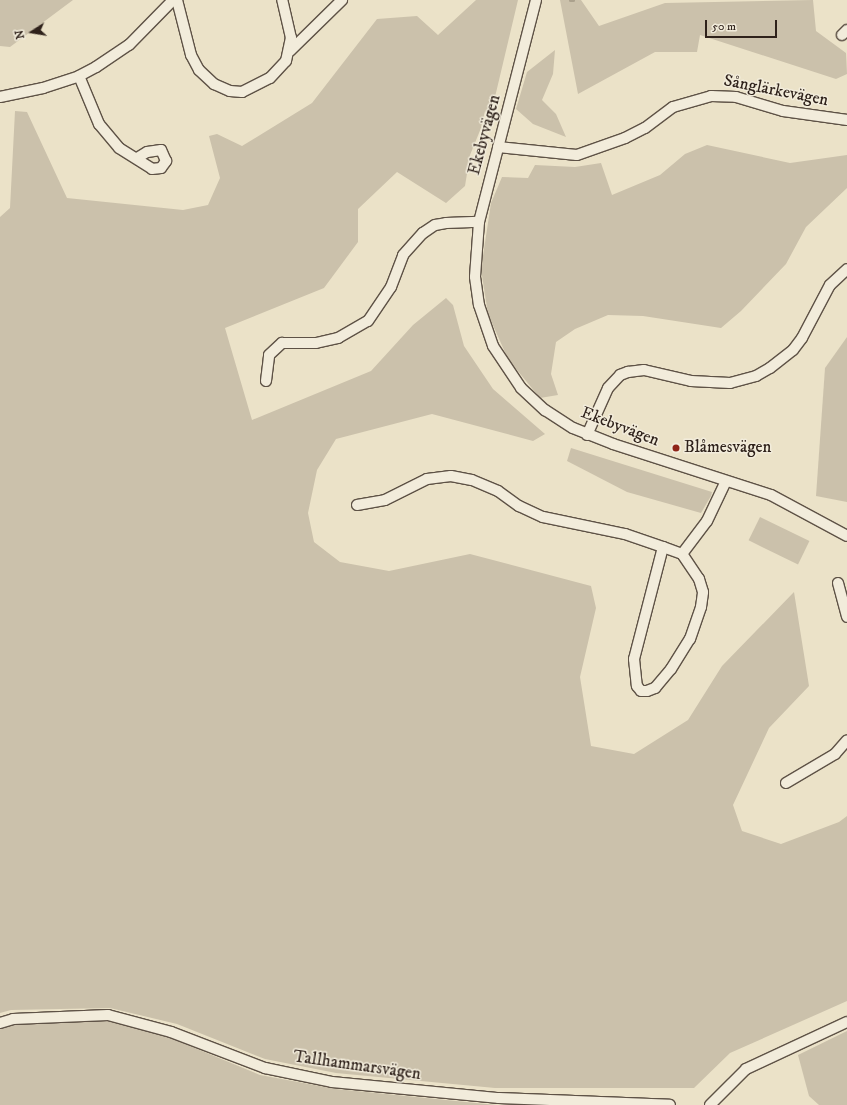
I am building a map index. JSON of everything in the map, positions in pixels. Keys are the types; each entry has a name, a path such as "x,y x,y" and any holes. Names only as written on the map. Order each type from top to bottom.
{"street":[{"path":"0,97 43,88 79,76 129,45 173,0"},
{"path":"177,0 194,63 205,77 214,84 230,91 249,90 278,71 286,61 290,51 290,38 282,0"},
{"path":"290,51 342,0"},
{"name":"Ekebyvägen","path":"536,0 479,222 475,277 479,304 493,346 526,392 545,410 588,435 771,495 847,536"},
{"path":"79,76 99,124 119,148 137,158"},
{"name":"Sånglärkevägen","path":"498,147 577,155 626,138 645,128 673,107 711,96 736,97 783,112 847,120"},
{"path":"266,381 269,355 278,345 294,342 316,343 338,338 368,320 391,287 403,256 423,233 435,225 446,223 479,222"},
{"path":"588,435 608,388 614,381 628,372 644,370 691,381 730,383 756,376 770,368 793,350 802,338 830,286 847,269"},
{"path":"357,505 385,500 427,479 450,476 472,480 498,491 519,506 543,517 625,534 663,547 682,554 699,579 703,592 701,607 690,639 671,669 655,688 641,691 634,674 634,659 663,547"},
{"path":"682,554 708,521 726,481"},
{"path":"841,589 847,617"},
{"path":"786,783 835,754 847,740"},
{"name":"Tallhammarsvägen","path":"0,1023 20,1018 108,1015 171,1032 265,1068 332,1082 499,1098 670,1105"},
{"path":"710,1105 746,1069 847,1022"}],"shaded area":[{"path":"0,0 73,0 10,47 0,46"},
{"path":"476,0 518,0 490,118 485,111 481,128 470,155 465,186 446,203 397,172 358,209 358,242 324,288 225,328 252,420 371,371 413,325 446,298 453,305 464,346 493,389 545,434 533,441 432,414 336,439 317,470 308,513 314,542 340,562 389,571 470,554 591,586 596,608 580,677 591,746 634,754 688,720 722,666 794,592 809,686 769,728 733,805 742,831 781,844 839,822 847,816 847,1001 730,1053 694,1088 495,1088 336,1073 265,1059 177,1024 110,1008 11,1010 0,1013 0,217 10,208 15,111 27,112 67,198 183,210 208,205 220,178 209,136 217,134 242,146 312,103 377,19 417,16 438,35"},
{"path":"560,0 581,0 599,26 665,3 813,0 816,31 846,53 847,74 836,79 700,35 697,52 655,52 578,94"},
{"path":"555,50 553,74 542,100 556,114 566,137 533,124 516,109 527,72"},
{"path":"707,145 790,163 847,155 847,188 806,227 786,264 741,311 721,328 643,316 608,315 575,329 556,342 551,374 558,395 540,398 508,359 488,314 481,269 491,203 502,177 528,178 535,165 575,167 601,163 612,195 660,175 685,154"},
{"path":"847,337 847,502 816,496 825,368"},
{"path":"571,448 712,492 711,496 701,513 627,492 567,461"},
{"path":"760,517 809,541 798,564 749,540"},
{"path":"103,1020 168,1037 260,1075 336,1089 496,1105 0,1105 0,1027 11,1024"},
{"path":"847,1031 847,1105 819,1105 809,1096 798,1055"}],"place":[{"name":"Blåmesvägen","path":"676,448"}]}
